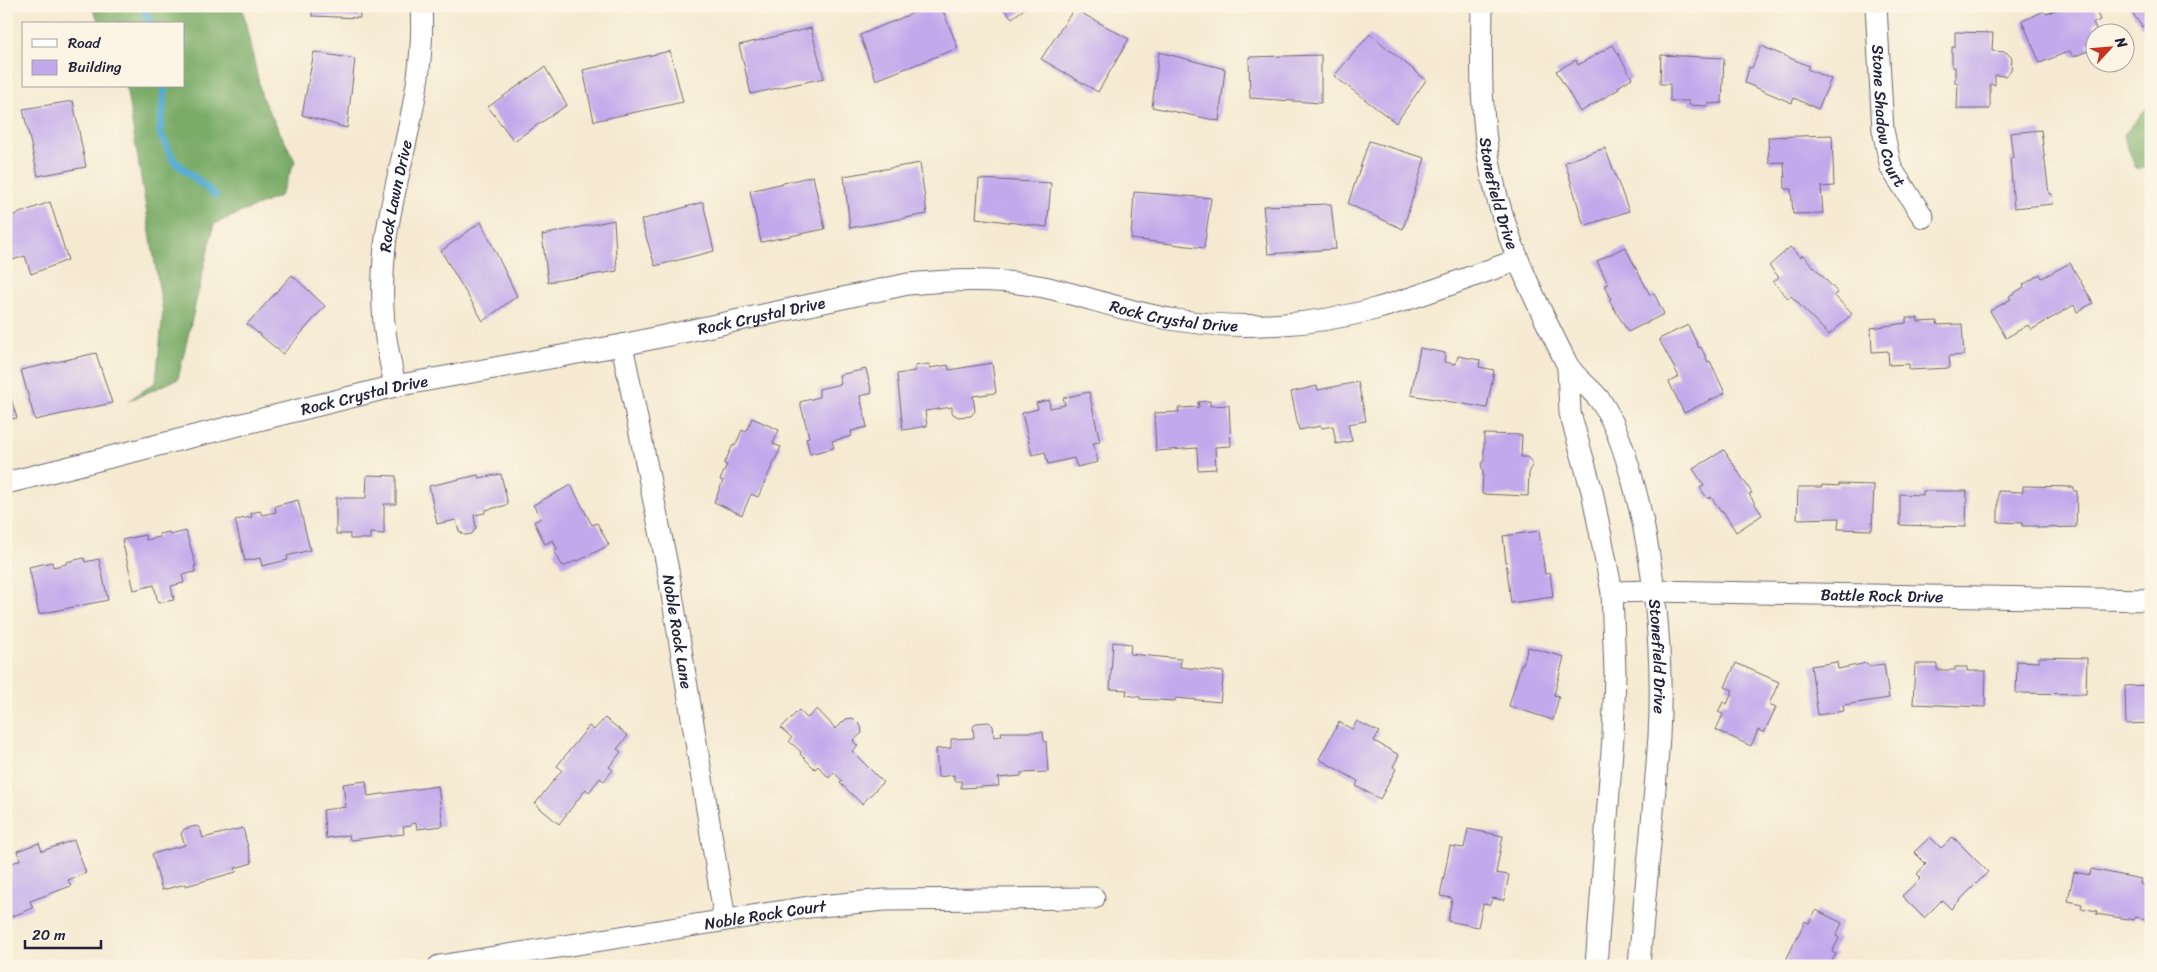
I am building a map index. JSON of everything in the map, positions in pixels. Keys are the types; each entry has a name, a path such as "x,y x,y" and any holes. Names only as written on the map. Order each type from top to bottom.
{"street":[{"name":"Rock Lawn Drive","path":"395,386 384,324 383,295 388,222 416,98 422,36 421,6"},
{"name":"Stonefield Drive","path":"1482,6 1481,83 1486,140 1500,210 1518,260 1568,367 1600,400 1626,457 1646,534 1654,591 1659,677 1659,734 1639,966"},
{"name":"Stone Shadow Court","path":"1876,6 1883,130 1891,168 1923,218"},
{"name":"Rock Crystal Drive","path":"6,483 395,386 622,344 908,284 990,281 1042,287 1175,320 1227,324 1276,324 1329,319 1376,309 1518,260"},
{"name":"Noble Rock Lane","path":"622,344 668,570 725,920"},
{"name":"Stonefield Drive","path":"1568,367 1570,413 1592,491 1612,592 1615,672 1613,738 1596,966"},
{"name":"Battle Rock Drive","path":"1612,592 1654,591 2151,600"},
{"name":"Noble Rock Court","path":"439,966 725,920 885,900 1094,898"}],"green space":[{"path":"91,6 242,6 262,98 295,161 280,196 214,224 178,379 128,401 156,382 163,312 126,88 185,88 185,22 99,22"},
{"path":"2151,103 2151,169 2136,168 2123,136"}],"building":[{"path":"312,6 359,6 360,18 312,16"},
{"path":"930,6 941,6 958,48 876,80 860,35"},
{"path":"1001,6 1028,6 1012,18"},
{"path":"2065,6 2094,6 2100,20 2084,22 2084,52 2073,57 2070,51 2040,63 2022,21 2044,11 2046,14"},
{"path":"2128,6 2151,6 2151,21 2142,27"},
{"path":"1074,9 1129,39 1098,92 1041,59"},
{"path":"811,28 824,78 751,94 739,45"},
{"path":"1955,32 1993,33 1992,51 2006,52 2012,58 2011,70 2005,76 1995,75 1995,85 1990,84 1990,109 1957,109 1958,83 1955,83 1955,67 1952,67 1952,47 1955,47"},
{"path":"1370,34 1426,80 1396,123 1334,76"},
{"path":"1613,45 1632,78 1618,87 1619,89 1580,112 1556,71 1576,60 1578,65"},
{"path":"1761,46 1809,66 1807,69 1831,79 1818,109 1794,98 1792,103 1745,83 1749,67 1752,68"},
{"path":"670,51 683,102 594,121 583,70"},
{"path":"314,52 355,59 347,128 302,115"},
{"path":"1159,52 1225,69 1219,121 1152,107"},
{"path":"1321,55 1321,103 1250,98 1249,57"},
{"path":"1661,55 1724,58 1722,103 1708,104 1708,106 1689,105 1689,101 1670,101 1670,84 1660,84"},
{"path":"545,67 567,105 514,141 488,107"},
{"path":"73,101 86,167 38,176 23,109"},
{"path":"2041,130 2049,194 2052,194 2053,204 2014,208 2010,158 2013,158 2010,133"},
{"path":"1832,135 1834,186 1821,187 1823,213 1793,214 1791,189 1785,189 1784,162 1769,163 1768,137"},
{"path":"1369,141 1425,158 1403,229 1348,204"},
{"path":"1605,148 1629,211 1584,226 1565,162"},
{"path":"920,163 927,214 850,228 844,176"},
{"path":"813,176 825,229 761,242 750,191"},
{"path":"979,179 1051,183 1047,227 976,218"},
{"path":"1134,192 1211,198 1204,248 1131,239"},
{"path":"50,202 68,260 31,274 25,256 6,262 6,218"},
{"path":"703,202 714,251 655,266 641,220"},
{"path":"1331,204 1336,249 1268,254 1263,206"},
{"path":"614,220 617,271 548,282 542,235"},
{"path":"481,222 517,296 483,321 441,251"},
{"path":"1625,247 1650,295 1654,293 1664,314 1628,332 1609,300 1611,299 1605,285 1608,284 1597,261"},
{"path":"1790,247 1800,257 1803,255 1838,293 1834,295 1852,314 1829,335 1791,296 1788,298 1773,282 1779,277 1769,266"},
{"path":"2070,263 2093,303 2077,312 2074,305 2031,330 2028,325 2006,338 1990,311 2011,299 2009,296 2040,274 2042,278"},
{"path":"292,275 325,306 283,354 247,324"},
{"path":"1906,318 1918,318 1918,322 1937,321 1938,325 1962,324 1964,355 1949,356 1950,368 1909,370 1909,364 1889,365 1888,351 1872,352 1871,328 1906,323"},
{"path":"1688,325 1699,348 1701,347 1708,362 1710,361 1725,393 1684,413 1669,382 1679,377 1659,339"},
{"path":"1420,348 1445,353 1444,362 1456,364 1458,356 1480,360 1479,367 1494,370 1487,408 1411,395"},
{"path":"96,353 112,403 35,420 21,370"},
{"path":"992,363 996,393 973,396 975,411 971,416 958,417 952,413 952,407 925,411 927,426 903,430 897,374 915,371 915,366 929,364 930,368 948,365 949,370"},
{"path":"866,369 872,393 860,396 867,427 851,431 852,436 832,441 834,448 810,454 806,438 809,437 800,402 819,397 819,389 841,384 839,375"},
{"path":"1358,382 1366,421 1348,424 1352,441 1336,444 1333,426 1299,430 1291,392 1317,386 1318,390"},
{"path":"6,383 17,418 6,420"},
{"path":"1089,392 1100,442 1093,443 1098,462 1077,467 1074,458 1048,464 1045,452 1032,455 1022,413 1038,409 1036,403 1049,400 1050,408 1065,405 1063,398"},
{"path":"1210,401 1210,406 1229,405 1231,446 1215,447 1216,469 1198,470 1197,448 1156,451 1154,413 1179,412 1178,408 1199,407 1198,402"},
{"path":"752,418 779,430 773,444 781,447 758,497 751,494 742,515 714,502 723,481 720,480 727,465 724,464 742,430 746,432"},
{"path":"1484,434 1522,435 1521,457 1527,457 1532,462 1529,473 1528,496 1482,494 1483,472 1481,464 1484,460"},
{"path":"1724,450 1752,493 1749,494 1762,515 1736,532 1723,511 1721,512 1711,497 1708,499 1700,488 1704,486 1693,469"},
{"path":"501,474 508,505 485,510 485,513 474,515 476,528 472,534 465,535 459,531 456,520 437,524 429,486 478,475 479,478"},
{"path":"367,475 396,476 396,504 384,504 384,534 370,533 370,539 350,539 350,534 336,534 336,498 366,498"},
{"path":"1839,484 1874,485 1872,530 1838,529 1839,518 1797,519 1798,487 1839,486"},
{"path":"571,485 592,525 597,523 609,545 565,566 562,565 554,551 557,549 553,540 545,544 534,522 541,518 533,505"},
{"path":"2023,486 2074,487 2074,491 2077,491 2076,527 2038,528 2038,526 2022,526 2022,523 1998,522 1998,491 2023,492"},
{"path":"1923,491 1967,491 1966,527 1900,525 1900,494 1923,495"},
{"path":"298,500 310,550 287,556 288,560 262,566 260,558 245,561 235,520 252,517 251,513 260,511 262,515 276,512 275,506"},
{"path":"186,531 196,566 194,566 195,572 182,575 184,583 171,586 174,600 158,603 154,585 134,590 122,540 145,535 146,540 160,537 159,534 169,532 170,535"},
{"path":"1539,531 1545,574 1550,573 1553,597 1511,603 1503,536"},
{"path":"84,558 85,562 99,559 108,600 39,614 29,567 52,562 53,567"},
{"path":"1113,642 1131,644 1130,654 1181,659 1180,667 1224,672 1220,702 1176,698 1175,701 1140,699 1140,697 1126,695 1127,690 1110,689"},
{"path":"1528,647 1564,657 1554,695 1559,696 1553,720 1509,706"},
{"path":"2039,657 2087,658 2086,694 2016,693 2017,661 2039,662"},
{"path":"1837,662 1838,669 1867,663 1868,666 1884,664 1889,698 1843,705 1844,711 1818,715 1811,666"},
{"path":"1736,663 1779,682 1769,704 1776,707 1764,733 1758,730 1751,746 1716,730 1723,714 1718,712 1723,702 1727,704 1733,690 1725,687"},
{"path":"1915,664 1937,664 1937,670 1955,670 1955,667 1967,667 1967,671 1986,671 1985,707 1913,704"},
{"path":"2151,685 2151,723 2126,724 2125,686"},
{"path":"817,709 836,729 846,719 853,718 861,726 862,733 853,741 858,746 852,751 883,782 862,804 840,783 842,781 834,772 829,778 818,766 815,769 789,741 792,738 781,728 799,710 807,718"},
{"path":"605,718 628,736 617,749 621,752 609,767 613,770 604,781 600,778 589,792 586,789 559,824 535,804 562,770 557,766 589,726 594,730"},
{"path":"1357,721 1379,732 1374,741 1399,755 1393,767 1396,769 1380,799 1356,786 1358,781 1319,759 1339,722 1352,729"},
{"path":"989,722 993,726 994,737 1002,736 1001,732 1043,732 1044,741 1046,741 1048,772 1021,773 1021,776 998,778 999,786 961,788 961,781 954,781 954,775 938,777 936,749 951,748 951,739 974,738 973,727 976,723"},
{"path":"366,781 368,796 438,786 443,826 417,829 416,823 403,827 404,834 350,840 349,835 326,838 323,810 346,807 343,784"},
{"path":"196,826 200,828 203,838 243,828 252,863 235,868 236,872 186,886 186,884 162,890 152,854 185,845 181,834 184,829"},
{"path":"1468,829 1503,836 1496,873 1509,875 1504,900 1492,898 1490,905 1483,904 1478,927 1448,921 1452,898 1440,896 1450,846 1464,848"},
{"path":"1930,837 1941,848 1953,837 1988,872 1951,909 1942,900 1924,918 1902,896 1921,878 1917,874 1926,864 1914,852"},
{"path":"74,840 86,873 68,880 71,886 30,901 33,908 8,918 6,854 10,864 20,860 17,851 39,843 42,851"},
{"path":"2091,869 2141,879 2140,884 2151,886 2151,920 2135,917 2134,920 2096,914 2097,911 2081,908 2082,904 2068,901 2074,872 2090,875"},
{"path":"1816,910 1842,923 1836,936 1839,938 1832,952 1836,954 1829,966 1783,966 1805,921 1809,923"}],"waterway":[{"path":"142,6 150,22"},
{"path":"165,88 160,133 174,161 215,195"}]}
